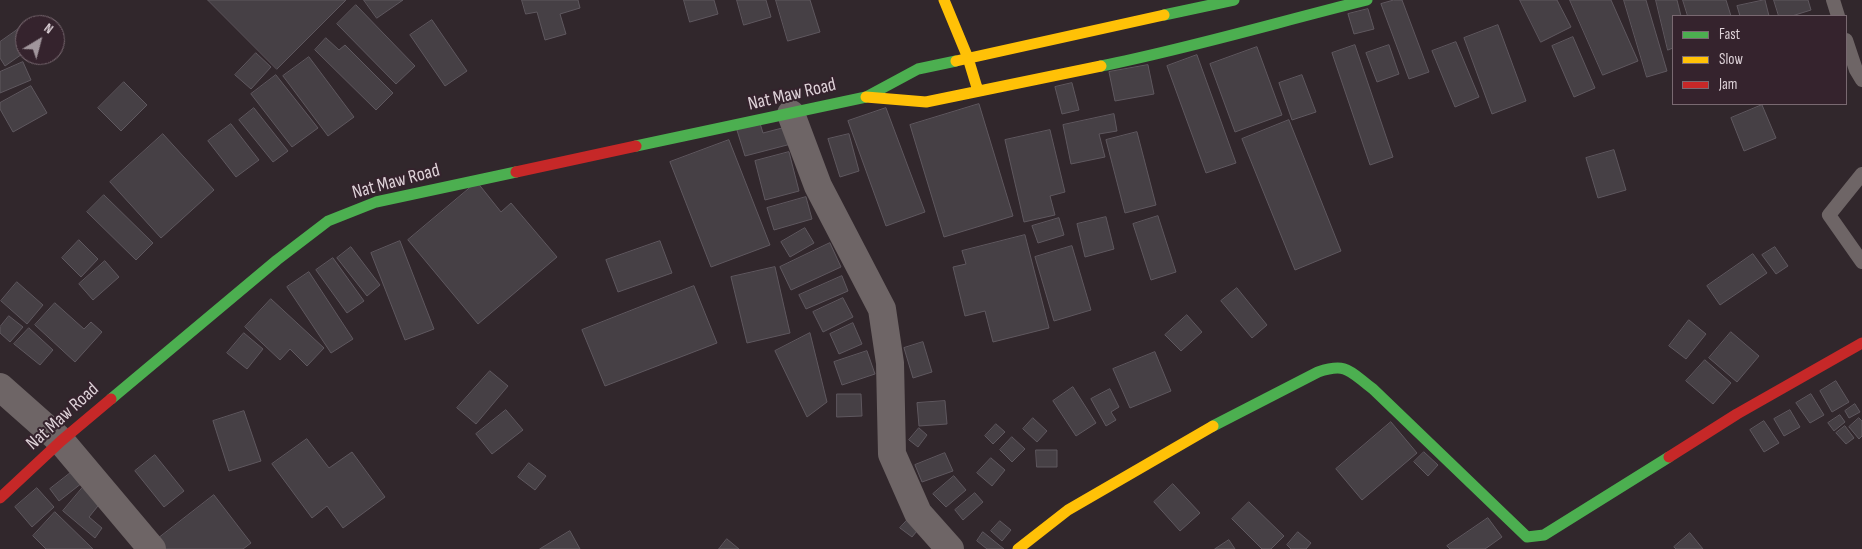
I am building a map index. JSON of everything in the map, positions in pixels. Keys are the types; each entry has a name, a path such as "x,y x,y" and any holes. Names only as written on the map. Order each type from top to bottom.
{"main road":[{"path":"944,0 968,58 978,91"},
{"name":"Nat Maw Road","path":"0,498 61,441 164,352 328,221 376,202 866,97 918,69 1234,0"},
{"name":"Nat Maw Road","path":"866,97 926,102 1175,51 1272,23 1367,0"},
{"path":"1018,549 1068,510 1202,431 1318,372 1336,366 1345,368 1373,389 1452,462 1512,525 1527,537 1544,535 1737,414 1862,343"}],"street":[{"path":"791,114 818,186 882,309 890,363 892,454 918,513 950,549"},
{"path":"0,387 61,441 152,549"}],"lane":[{"path":"1833,0 1838,15"},
{"path":"1847,43 1856,70 1862,80"},
{"path":"1862,174 1829,215 1862,262"}],"building":[{"path":"208,0 346,0 277,69"},
{"path":"364,0 403,0 377,18"},
{"path":"522,0 578,0 580,8 560,14 566,34 545,40 537,12 526,14"},
{"path":"684,0 714,0 718,14 690,22"},
{"path":"737,0 766,0 771,17 744,25"},
{"path":"776,0 810,0 820,32 788,41"},
{"path":"1402,0 1429,72 1409,79 1381,4"},
{"path":"1520,0 1557,0 1571,27 1541,42"},
{"path":"1570,0 1611,0 1638,61 1603,75"},
{"path":"1624,0 1646,0 1667,71 1647,77"},
{"path":"1656,0 1677,0 1681,15 1672,15 1672,48 1668,50"},
{"path":"1683,0 1726,0 1731,15 1688,15"},
{"path":"1765,0 1769,15 1740,15 1737,6"},
{"path":"1774,0 1808,0 1811,10 1795,15 1779,15"},
{"path":"356,5 415,66 396,84 337,24"},
{"path":"1368,9 1374,29 1354,34 1348,14"},
{"path":"432,20 467,71 445,86 410,35"},
{"path":"1498,25 1526,101 1492,114 1464,38"},
{"path":"15,31 15,59 5,66 0,58 0,42"},
{"path":"1573,37 1595,88 1574,97 1552,46"},
{"path":"326,38 339,50 345,45 393,93 376,110 315,50"},
{"path":"1456,42 1479,97 1455,107 1432,51"},
{"path":"1355,45 1393,157 1370,165 1332,53"},
{"path":"1389,45 1399,74 1377,82 1366,53"},
{"path":"1257,47 1282,115 1235,132 1210,64"},
{"path":"256,53 271,67 251,89 235,75"},
{"path":"1197,55 1236,163 1206,173 1167,66"},
{"path":"309,57 354,117 328,136 283,76"},
{"path":"16,65 24,65 31,80 0,93 0,72"},
{"path":"1148,65 1154,94 1115,101 1109,72"},
{"path":"276,75 318,128 292,147 251,94"},
{"path":"1302,75 1316,112 1292,120 1279,83"},
{"path":"124,82 147,105 121,131 98,108"},
{"path":"1072,83 1079,110 1062,114 1055,87"},
{"path":"31,86 47,113 13,132 0,109 0,103"},
{"path":"979,104 1013,216 944,237 910,125"},
{"path":"1762,105 1776,138 1744,151 1731,118"},
{"path":"254,108 288,151 273,162 239,120"},
{"path":"886,108 925,212 886,226 848,121"},
{"path":"1114,114 1117,131 1099,134 1105,157 1071,164 1063,125"},
{"path":"759,120 763,133 786,127 791,144 745,156 736,127"},
{"path":"1289,120 1341,251 1295,270 1242,139"},
{"path":"231,124 259,160 236,177 208,141"},
{"path":"1050,130 1065,192 1050,196 1055,215 1024,222 1005,140"},
{"path":"1137,132 1156,205 1125,213 1106,140"},
{"path":"163,134 214,190 161,238 110,182"},
{"path":"849,134 859,171 840,177 828,139"},
{"path":"729,140 770,245 711,267 670,162"},
{"path":"1614,150 1626,190 1598,198 1586,158"},
{"path":"789,152 799,191 765,200 755,161"},
{"path":"477,182 501,212 511,203 557,257 478,324 408,240"},
{"path":"104,195 153,243 136,260 87,212"},
{"path":"806,197 812,219 774,230 767,208"},
{"path":"1158,216 1176,272 1151,280 1133,224"},
{"path":"1106,217 1114,249 1085,257 1077,224"},
{"path":"1059,218 1064,235 1038,243 1032,226"},
{"path":"805,228 814,243 790,257 781,242"},
{"path":"1025,235 1049,328 993,342 985,311 965,316 953,267 966,264 962,251"},
{"path":"79,240 98,259 81,277 62,258"},
{"path":"400,241 434,329 405,340 371,253"},
{"path":"660,241 672,273 618,292 606,260"},
{"path":"830,243 841,267 791,290 780,267"},
{"path":"1072,246 1091,310 1054,321 1035,257"},
{"path":"351,247 380,285 367,296 337,258"},
{"path":"1775,247 1788,266 1776,274 1762,255"},
{"path":"1753,254 1767,273 1720,305 1707,286"},
{"path":"333,258 364,301 347,313 316,270"},
{"path":"105,261 119,277 93,300 79,284"},
{"path":"775,267 790,333 747,343 731,277"},
{"path":"309,272 353,339 331,353 287,287"},
{"path":"842,276 848,291 806,309 799,295"},
{"path":"17,282 43,305 27,324 1,301"},
{"path":"694,286 717,343 605,386 582,330"},
{"path":"1237,288 1267,325 1252,338 1221,301"},
{"path":"843,298 853,317 823,332 813,312"},
{"path":"271,299 324,348 307,366 290,349 280,360 245,327"},
{"path":"55,303 84,329 91,322 102,332 75,362 35,325"},
{"path":"1187,315 1202,332 1181,351 1165,335"},
{"path":"9,316 23,327 10,342 0,333 0,327"},
{"path":"1689,320 1706,334 1686,359 1669,346"},
{"path":"853,323 862,344 839,354 830,334"},
{"path":"29,328 53,350 40,365 14,344"},
{"path":"1731,332 1759,356 1737,382 1709,358"},
{"path":"244,333 263,349 247,369 227,353"},
{"path":"810,333 827,402 807,417 775,351"},
{"path":"923,342 932,372 913,378 904,348"},
{"path":"867,351 875,374 842,385 834,362"},
{"path":"1155,352 1171,391 1130,408 1113,369"},
{"path":"1705,360 1731,383 1713,404 1686,381"},
{"path":"490,371 508,386 476,424 457,408"},
{"path":"1836,381 1849,402 1832,412 1820,391"},
{"path":"1073,387 1096,423 1076,436 1053,401"},
{"path":"1110,389 1119,407 1111,412 1116,420 1106,426 1091,399"},
{"path":"837,394 861,394 862,416 837,417"},
{"path":"1811,394 1824,415 1810,423 1796,403"},
{"path":"945,401 947,424 919,426 917,403"},
{"path":"1855,404 1860,412 1849,418 1845,411"},
{"path":"506,410 523,430 492,454 476,434"},
{"path":"1790,410 1800,427 1784,436 1774,419"},
{"path":"244,411 261,461 229,471 213,421"},
{"path":"1840,415 1845,422 1834,431 1828,423"},
{"path":"1033,418 1047,431 1037,442 1023,429"},
{"path":"1859,418 1862,421 1862,436 1859,439 1849,427"},
{"path":"1764,421 1779,443 1764,452 1750,430"},
{"path":"1391,422 1417,453 1362,500 1336,469"},
{"path":"996,424 1005,432 993,444 985,436"},
{"path":"1845,426 1854,438 1846,444 1836,433"},
{"path":"919,428 927,435 918,447 909,440"},
{"path":"1012,437 1025,449 1012,462 1000,450"},
{"path":"307,439 329,468 352,452 385,497 343,528 327,506 312,518 272,464"},
{"path":"1036,450 1057,450 1057,467 1037,467"},
{"path":"1424,452 1438,465 1428,476 1414,462"},
{"path":"945,453 953,471 922,482 915,465"},
{"path":"155,455 184,491 164,507 135,471"},
{"path":"991,458 1005,470 992,486 977,473"},
{"path":"529,463 546,476 535,490 518,477"},
{"path":"73,471 82,483 59,501 50,489"},
{"path":"954,476 966,490 946,507 933,494"},
{"path":"1173,484 1200,513 1180,531 1154,502"},
{"path":"84,486 102,501 89,517 102,528 95,538 63,511"},
{"path":"37,488 54,507 32,527 15,507"},
{"path":"975,493 983,502 963,520 955,510"},
{"path":"214,495 251,543 243,549 161,549 155,541"},
{"path":"1249,502 1284,536 1271,549 1262,549 1232,519"},
{"path":"55,512 93,549 46,549 33,536"},
{"path":"911,516 922,525 912,537 900,528"},
{"path":"1488,518 1502,537 1485,549 1450,549 1447,546"},
{"path":"1000,521 1011,530 1002,541 991,531"},
{"path":"570,531 580,549 540,549"},
{"path":"983,532 1004,549 987,549 977,541"},
{"path":"1298,532 1311,543 1306,549 1291,549 1287,545"},
{"path":"1690,533 1703,549 1676,549 1674,547"},
{"path":"727,539 739,549 719,549"},
{"path":"1229,540 1235,549 1215,549"}],"traffic: fast":[{"path":"1164,15 1234,0"},
{"path":"1101,66 1201,43 1367,0"},
{"path":"636,146 866,97 918,69 956,61"},
{"path":"111,399 277,260 328,221 376,202 516,172"},
{"path":"1213,426 1318,372 1336,368 1348,370 1373,389 1527,537 1544,535 1669,457"}],"traffic: slow":[{"path":"944,0 968,58 978,91"},
{"path":"956,61 1164,15"},
{"path":"866,97 926,102 1101,66"},
{"path":"1018,549 1068,510 1213,426"}],"traffic: jam":[{"path":"516,172 636,146"},
{"path":"1669,457 1737,414 1862,343"},
{"path":"0,498 61,441 111,399"}]}
